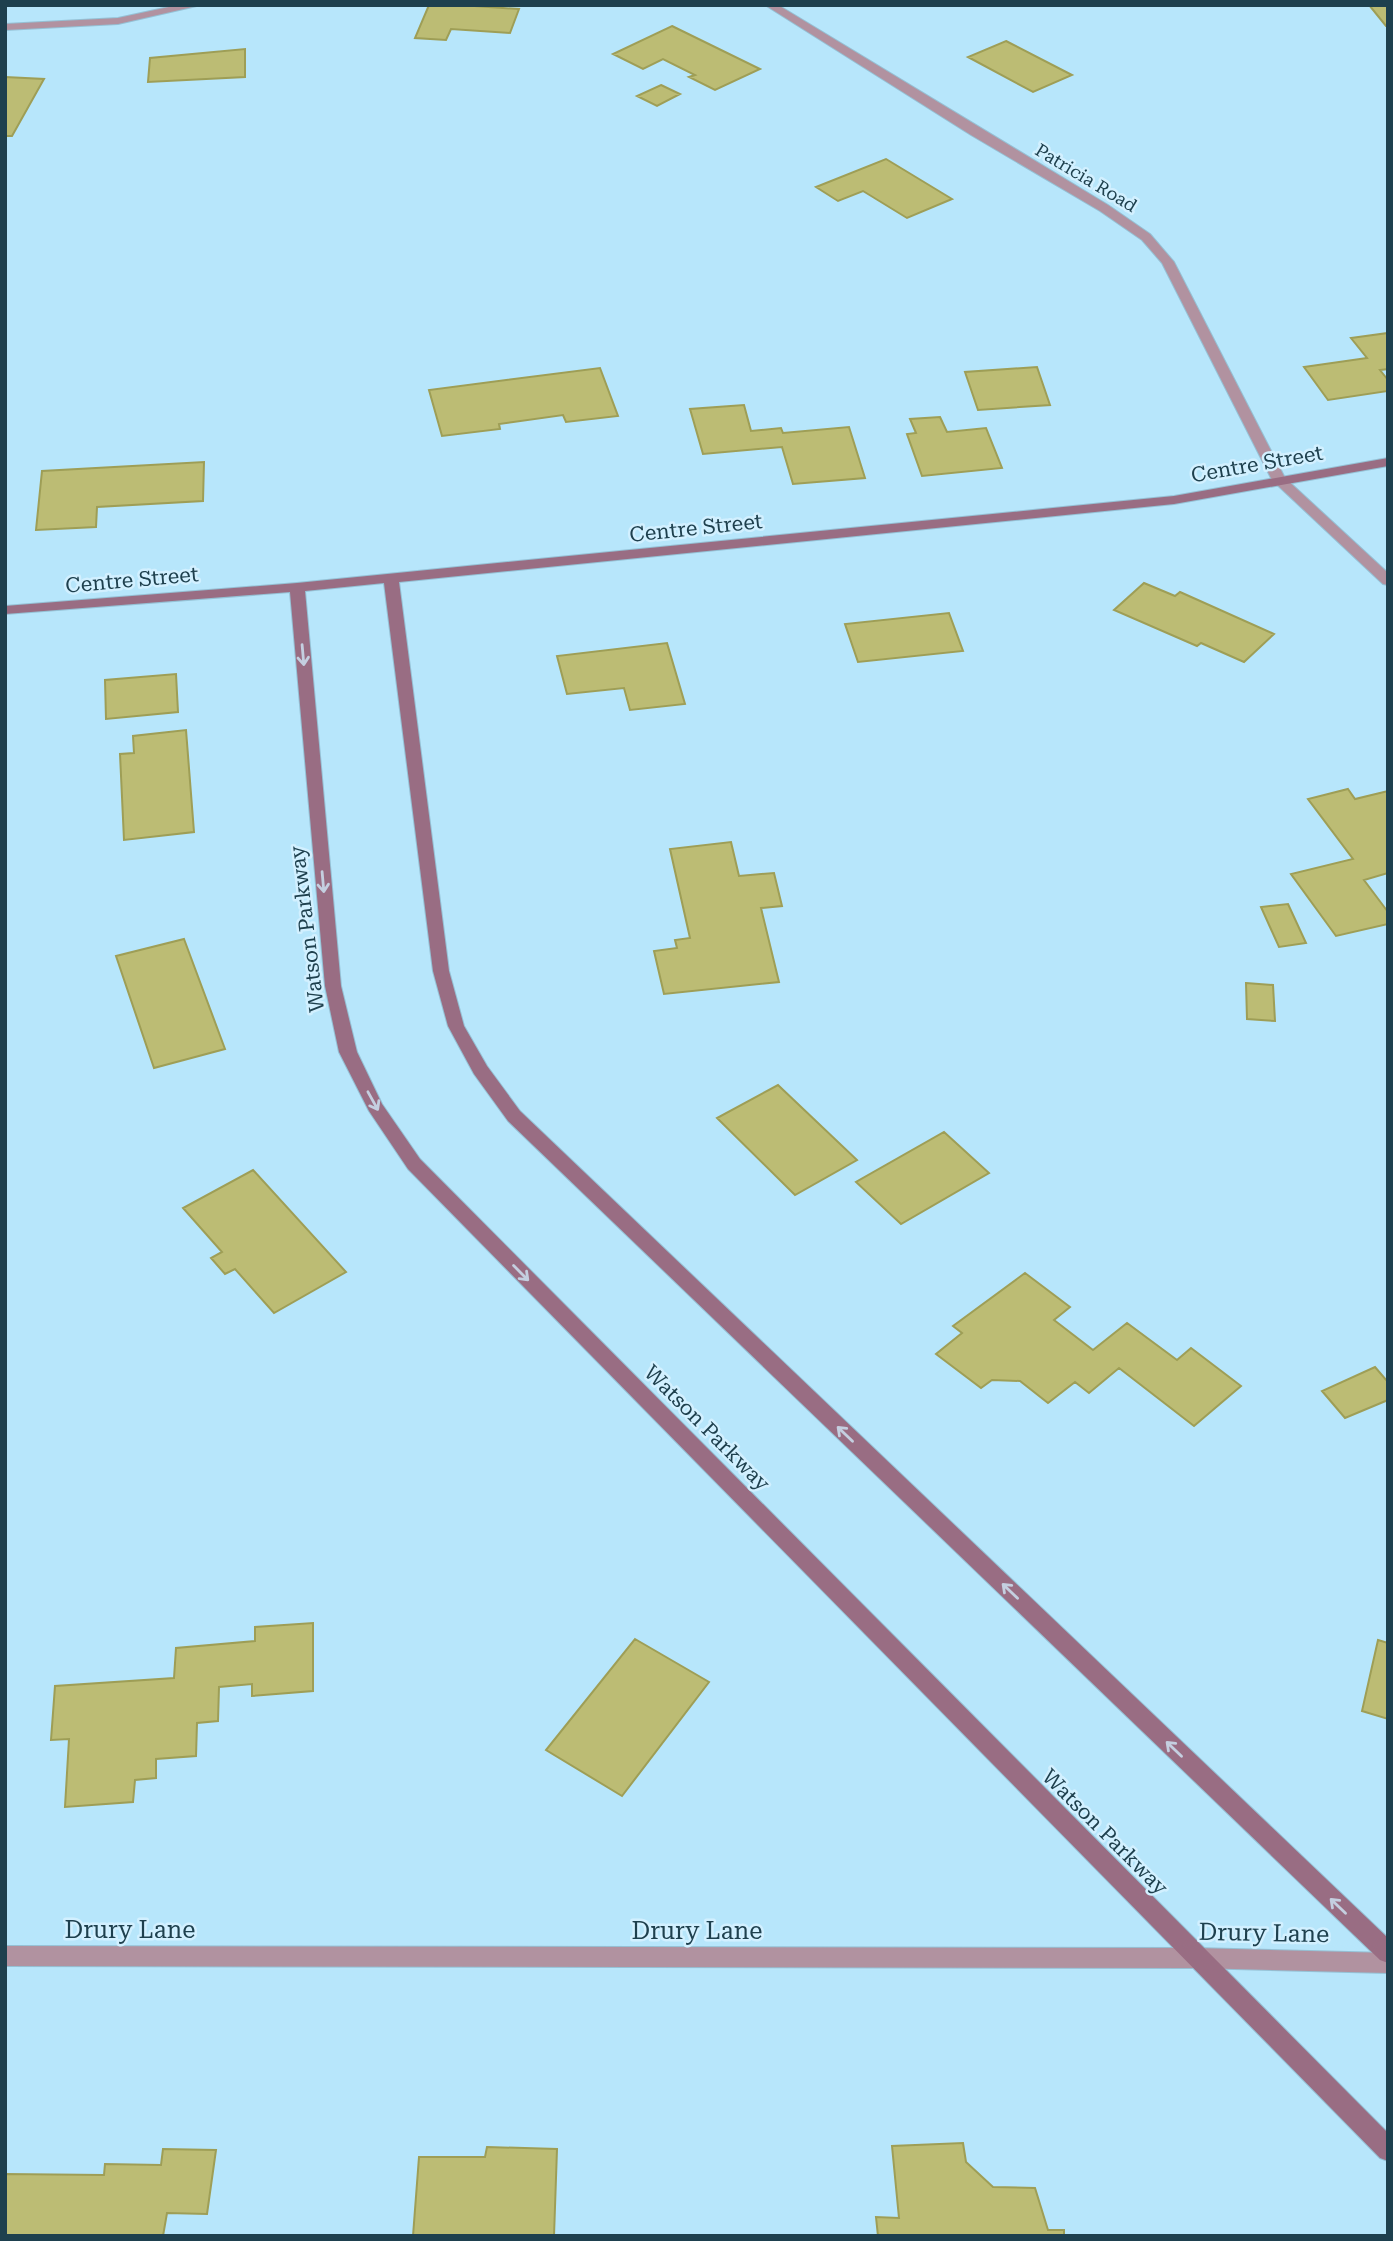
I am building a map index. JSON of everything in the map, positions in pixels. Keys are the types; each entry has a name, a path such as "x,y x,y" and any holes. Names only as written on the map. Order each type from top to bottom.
{"main road":[{"name":"Centre Street","path":"5,610 391,579 901,530 1160,501 1388,462"},
{"path":"391,579 441,971 456,1026 480,1070 500,1098 514,1116 564,1166 1388,1953"},
{"name":"Watson Parkway","path":"296,587 332,986 348,1052 375,1107 414,1164 1388,2150"}],"street":[{"path":"5,27 118,21 195,5"},
{"name":"Patricia Road","path":"770,5 1104,208 1146,237 1168,262 1279,480"},
{"path":"1279,480 1388,581"},
{"name":"Drury Lane","path":"5,1956 1196,1958 1388,1963"}],"building":[{"path":"429,5 519,9 510,33 451,29 446,40 415,38"},
{"path":"1369,5 1388,5 1388,26 1386,26"},
{"path":"672,26 760,69 715,90 689,77 695,75 663,59 643,69 613,54"},
{"path":"1006,41 1072,75 1033,92 968,57"},
{"path":"245,49 245,77 148,82 150,58"},
{"path":"5,77 44,79 12,136 5,136"},
{"path":"661,85 680,94 657,106 637,96"},
{"path":"886,159 952,199 907,218 863,191 838,201 816,187"},
{"path":"1388,333 1388,369 1380,370 1388,380 1388,391 1328,400 1304,367 1367,358 1351,338"},
{"path":"1037,367 1050,405 978,410 965,372"},
{"path":"600,368 618,416 566,422 563,415 499,424 500,429 442,436 429,390"},
{"path":"744,405 751,431 781,428 783,433 849,427 865,478 793,484 782,447 703,454 690,409"},
{"path":"940,417 947,432 986,428 1002,468 922,476 907,434 916,433 910,419"},
{"path":"204,462 203,501 97,507 96,527 36,530 42,471"},
{"path":"1144,583 1175,596 1180,592 1274,634 1244,662 1201,643 1197,646 1114,610"},
{"path":"949,613 963,651 858,662 845,624"},
{"path":"667,643 685,704 630,710 624,688 567,694 557,656"},
{"path":"176,674 178,712 106,719 105,680"},
{"path":"186,730 194,832 124,840 120,754 134,753 133,736"},
{"path":"1348,789 1355,799 1388,791 1388,873 1364,880 1388,912 1388,924 1336,936 1291,874 1353,859 1308,799"},
{"path":"731,842 739,876 774,873 782,906 761,908 779,982 664,994 654,951 677,948 675,940 690,938 670,849"},
{"path":"1288,904 1306,943 1279,947 1261,907"},
{"path":"184,939 225,1049 154,1068 116,956"},
{"path":"1246,983 1273,985 1275,1021 1247,1019"},
{"path":"778,1085 857,1160 795,1195 717,1118"},
{"path":"944,1132 989,1173 901,1224 856,1182"},
{"path":"253,1170 346,1272 274,1313 235,1269 225,1274 211,1258 222,1252 183,1208"},
{"path":"1025,1273 1070,1307 1054,1320 1093,1350 1127,1323 1177,1360 1191,1348 1241,1386 1194,1426 1119,1368 1089,1393 1075,1382 1048,1403 1020,1381 992,1380 981,1388 936,1354 962,1333 953,1326"},
{"path":"1375,1367 1388,1382 1388,1400 1345,1418 1322,1391"},
{"path":"313,1623 313,1691 252,1696 252,1684 219,1687 218,1721 197,1723 196,1756 156,1759 156,1778 135,1780 133,1802 65,1807 69,1739 51,1740 55,1686 174,1678 176,1648 255,1641 255,1627"},
{"path":"635,1639 709,1682 622,1796 546,1750"},
{"path":"1378,1640 1388,1643 1388,1719 1362,1711"},
{"path":"963,2143 966,2162 993,2187 1035,2188 1048,2230 1064,2230 1064,2236 878,2236 876,2217 899,2218 892,2146"},
{"path":"487,2147 557,2149 554,2236 413,2236 419,2157 485,2157"},
{"path":"163,2149 216,2150 207,2214 167,2213 163,2236 5,2236 5,2174 104,2175 105,2164 161,2165"}]}
